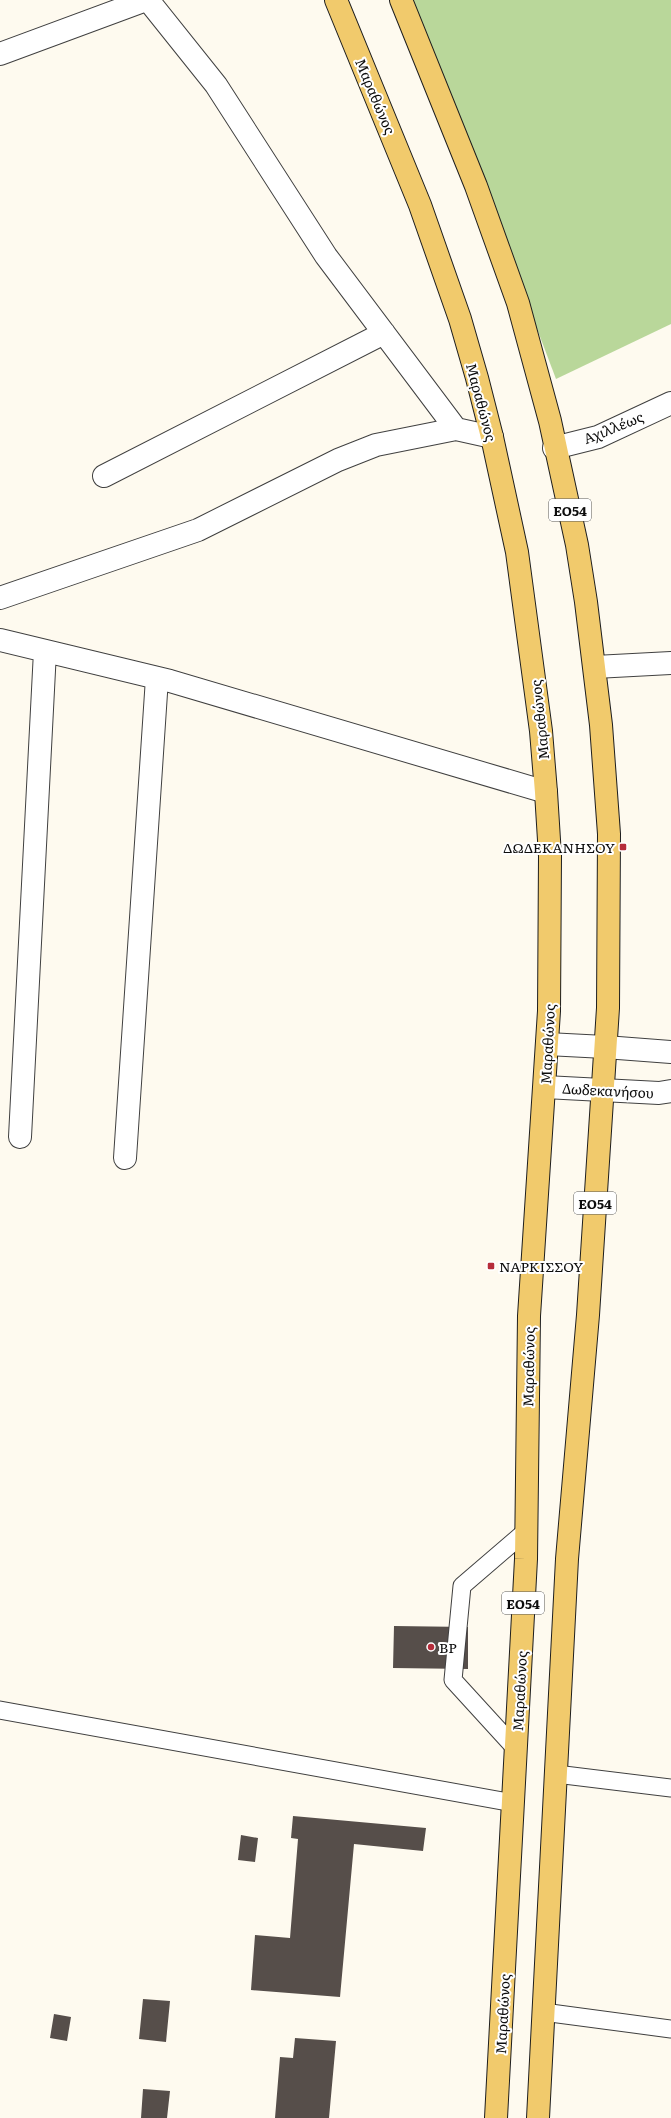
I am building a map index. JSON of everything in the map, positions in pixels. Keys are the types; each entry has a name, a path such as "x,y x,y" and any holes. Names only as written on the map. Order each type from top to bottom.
{"main road":[{"name":"Μαραθώνος","path":"336,0 420,205 460,319 492,437 517,552 527,613 542,731 550,856 547,1044 529,1316 526,1531 496,2118"},
{"name":"ΕΟ54","path":"401,0 457,137 518,303 550,421 554,448 563,480 576,545 595,667 609,834 608,992 588,1315 567,1559 538,2118"}],"street":[{"path":"0,54 147,0 216,85 326,256 456,429"},
{"path":"104,476 384,333"},
{"name":"Αχιλλέως","path":"554,448 598,437 671,403"},
{"path":"0,598 198,530 338,460 376,445 456,429 492,437"},
{"path":"0,639 157,678 546,792"},
{"path":"20,1137 45,651"},
{"path":"595,667 671,663"},
{"path":"125,1158 157,678"},
{"path":"547,1044 605,1046 671,1052"},
{"name":"Δωδεκανήσου","path":"545,1087 659,1093 671,1091"}],"lane":[{"path":"516,1749 453,1680 462,1586 526,1531"},
{"path":"0,1710 513,1803"},
{"path":"556,1774 671,1788"},
{"path":"543,2012 671,2029"}],"green space":[{"path":"413,0 671,0 671,324 556,379"}],"building":[{"name":"BP","path":"394,1626 468,1627 468,1669 393,1668"},
{"path":"293,1816 426,1828 423,1851 354,1844 340,1997 251,1990 255,1935 290,1938 298,1839 291,1838"},
{"path":"241,1835 258,1838 255,1862 238,1860"},
{"path":"143,1999 170,2001 166,2042 139,2039"},
{"path":"54,2014 71,2017 67,2041 50,2038"},
{"path":"295,2038 336,2041 329,2118 275,2118 280,2057 293,2058"},
{"path":"143,2089 170,2091 167,2118 141,2118"}],"place":[{"name":"ΔΩΔΕΚΑΝΗΣΟΥ","path":"623,847"},
{"name":"ΝΑΡΚΙΣΣΟΥ","path":"491,1266"},
{"name":"BP","path":"431,1647"}]}
